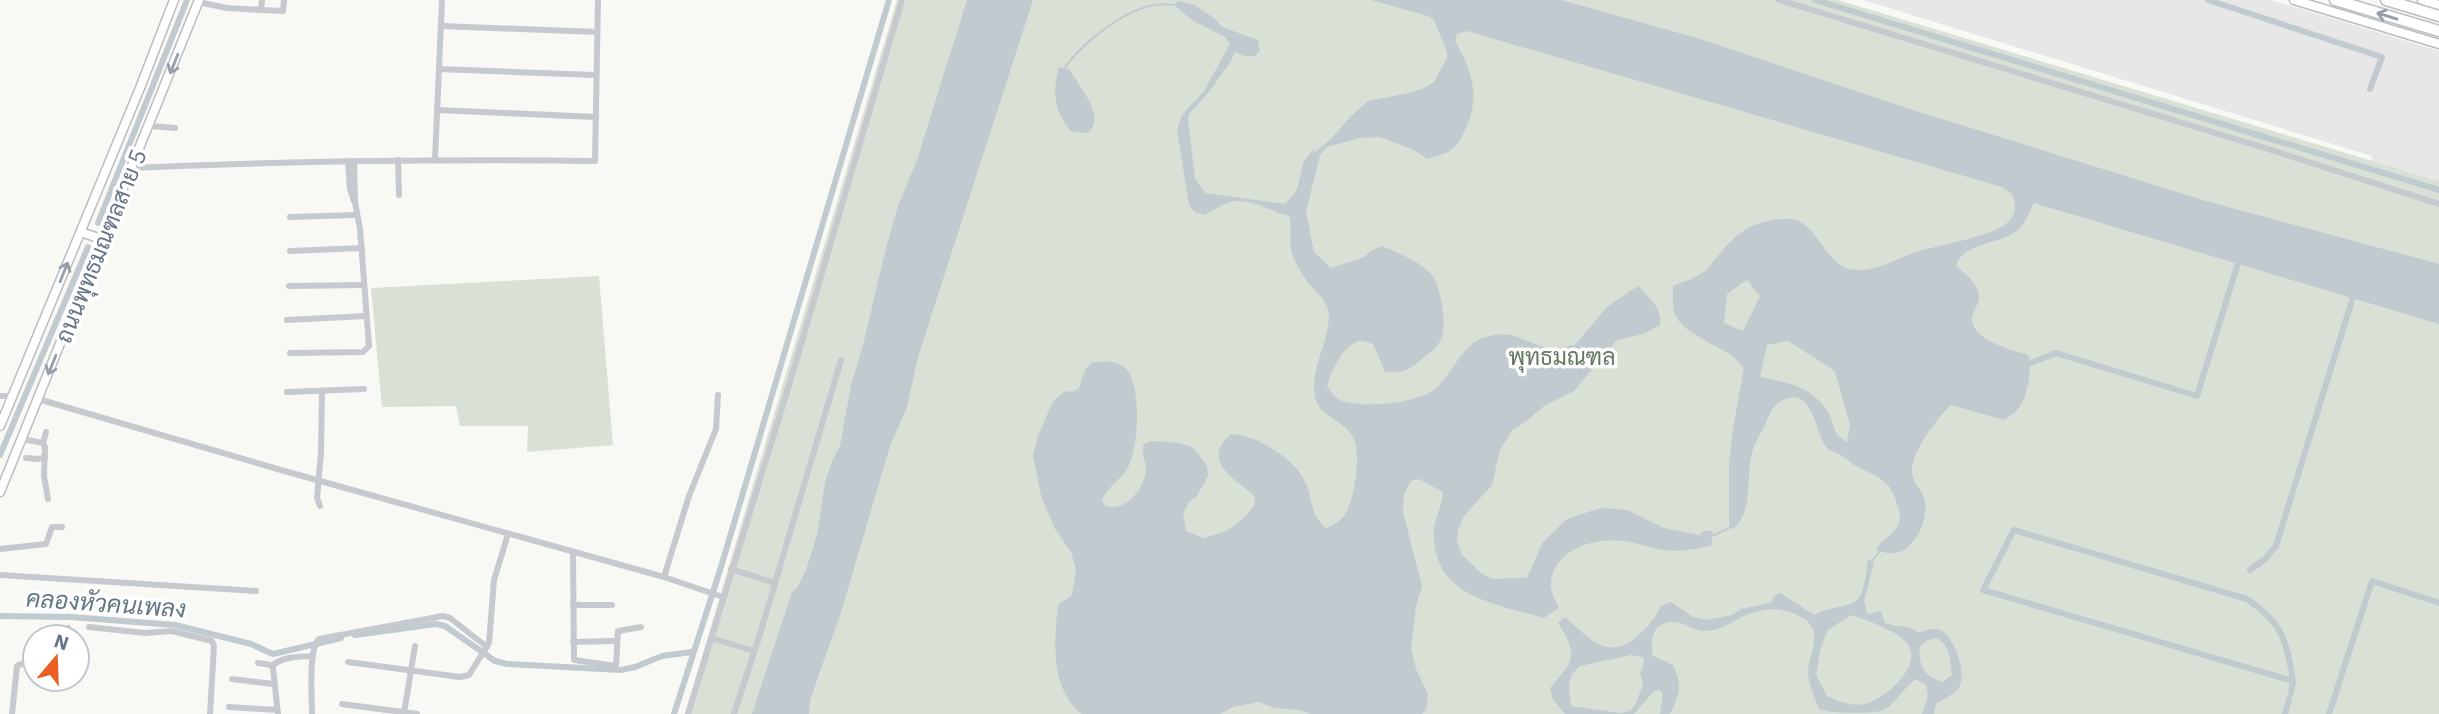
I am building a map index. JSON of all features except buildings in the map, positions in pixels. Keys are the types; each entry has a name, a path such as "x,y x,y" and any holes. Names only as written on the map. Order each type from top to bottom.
{"highway":[{"path":"2334,0 2439,31"},
{"path":"2386,0 2439,16"}],"main road":[{"name":"ถนนพุทธมณฑลสาย 5","path":"0,426 174,0"},
{"path":"2294,0 2439,44"},
{"path":"2422,0 2439,5"},
{"name":"ถนนพุทธมณฑลสาย 5","path":"0,492 199,1"},
{"path":"81,232 104,240"}],"street":[{"path":"261,10 262,0"},
{"path":"199,1 228,8 283,11 284,0"},
{"path":"435,159 442,0"},
{"path":"132,169 435,159 595,161 597,0"},
{"path":"688,714 790,382 902,0"},
{"path":"1779,0 2260,146 2439,204"},
{"path":"441,26 597,32"},
{"path":"439,69 595,75"},
{"path":"437,110 596,117"},
{"path":"150,126 175,128"},
{"path":"398,160 399,195"},
{"path":"290,354 363,352 369,342 362,248 351,161"},
{"path":"290,217 356,215"},
{"path":"290,250 362,248"},
{"path":"289,286 363,285"},
{"path":"287,320 366,316"},
{"path":"734,714 841,360"},
{"path":"287,392 364,389"},
{"path":"320,506 317,498 320,481 322,391"},
{"path":"664,577 689,496 716,429 719,395"},
{"path":"0,396 12,396"},
{"path":"38,399 664,577 723,597"},
{"path":"46,432 43,443 48,499"},
{"path":"22,439 43,443"},
{"path":"26,458 45,457"},
{"path":"0,549 46,544 51,527 62,527"},
{"path":"348,662 466,677 486,648 490,637 494,580 508,534"},
{"path":"573,552 573,657 577,662 616,666 618,631 640,627"},
{"path":"731,569 775,583"},
{"path":"0,575 256,591"},
{"path":"573,605 612,605"},
{"path":"312,714 314,643 319,639 443,616 450,618 486,648"},
{"path":"91,627 145,634 172,631 212,641 214,646 210,714"},
{"path":"711,638 754,651"},
{"path":"573,642 613,641"},
{"path":"404,713 415,646"},
{"path":"258,663 272,666 284,659 313,656"},
{"path":"12,714 17,666 21,664"},
{"path":"229,707 277,712 272,666"},
{"path":"232,680 273,684"},
{"path":"342,704 417,714"}],"shaded area":[{"path":"967,0 1033,0 918,357 907,407 890,446 842,609 810,700 809,714 752,714 792,592 806,570 817,535 825,482 840,446 851,385 886,248 898,206 917,160"},
{"path":"1371,0 1561,0 1697,38 1900,106 2206,201 2439,264 2439,324 2034,203 2020,228 1965,253 1956,266 1978,291 1978,301 1972,317 1977,332 1993,342 2028,355 2029,375 2024,398 2016,411 2004,420 1951,405 1934,424 1915,456 1912,469 1913,479 1924,498 1925,506 1923,524 1914,541 1900,551 1888,553 1876,550 1899,523 1900,513 1893,493 1880,478 1827,448 1807,405 1801,399 1793,397 1779,402 1773,408 1753,449 1745,512 1733,529 1729,525 1729,464 1744,368 1728,353 1697,336 1680,322 1674,311 1673,286 1704,272 1738,235 1762,222 1784,219 1804,224 1840,264 1849,269 1865,270 1999,228 2010,220 2014,213 2012,194 2002,187 1467,31 1457,34 1455,41 1470,74 1473,106 1465,130 1454,148 1427,159 1414,150 1380,137 1360,138 1327,147 1320,155 1306,212 1314,252 1331,268 1364,257 1381,246 1411,259 1426,269 1435,280 1444,321 1438,345 1410,368 1401,372 1385,372 1373,344 1358,341 1346,349 1327,386 1337,398 1352,403 1390,403 1416,398 1435,389 1468,347 1482,338 1501,334 1548,348 1575,345 1607,307 1638,286 1657,308 1660,325 1643,334 1617,340 1574,391 1544,406 1513,429 1500,450 1492,485 1464,516 1457,540 1461,554 1481,573 1492,579 1527,578 1543,542 1567,519 1603,508 1627,510 1664,528 1700,535 1704,531 1713,531 1711,546 1672,551 1613,540 1578,548 1568,553 1554,571 1551,589 1559,608 1544,618 1488,602 1456,585 1444,572 1437,555 1434,534 1443,492 1419,479 1411,481 1404,494 1403,512 1422,586 1416,606 1411,648 1416,669 1428,695 1426,710 1422,714 1310,714 1300,710 1274,708 1259,702 1233,707 1220,714 1082,714 1064,692 1055,649 1058,605 1072,595 1076,570 1071,552 1055,529 1041,496 1033,455 1053,401 1065,391 1072,392 1079,388 1086,368 1093,362 1113,362 1121,365 1130,375 1136,401 1134,449 1126,471 1104,495 1102,500 1105,506 1120,506 1137,492 1146,471 1144,444 1152,441 1193,447 1207,466 1208,476 1183,514 1186,531 1204,538 1227,531 1247,515 1255,504 1254,495 1230,476 1219,461 1222,443 1231,434 1264,444 1294,466 1306,484 1317,517 1326,529 1341,519 1347,510 1356,479 1357,456 1354,439 1345,427 1321,409 1315,396 1315,376 1329,317 1323,300 1304,277 1294,259 1289,216 1242,201 1227,203 1204,215 1195,212 1189,205 1177,131 1182,115 1204,91 1230,44 1225,37 1192,20 1176,7 1177,1 1195,5 1222,27 1258,40 1260,51 1255,56 1235,52 1208,93 1189,114 1195,178 1205,193 1285,204 1297,188 1302,167 1313,150 1315,152 1332,138 1368,101 1409,93 1434,82 1447,58 1447,52 1434,20","holes":["1747,280 1760,296 1743,331 1724,323 1727,294","1788,341 1835,371 1850,425 1847,442 1838,435 1820,402 1805,390 1760,377 1767,345"]},
{"path":"1863,0 2271,0 2439,51 2439,181 2371,161 2372,156"},
{"path":"1059,67 1069,69 1093,110 1093,126 1088,133 1072,132 1061,117 1055,93"},
{"path":"1868,560 1874,562 1864,601 1867,614 1881,611 1885,623 1911,628 1919,633 1932,629 1940,630 1955,648 1961,666 1961,683 1956,691 1936,704 1934,714 1922,714 1928,695 1926,685 1916,679 1884,710 1852,713 1819,709 1808,673 1814,644 1813,630 1803,618 1775,609 1753,612 1711,631 1673,622 1660,626 1654,632 1653,656 1673,665 1678,679 1678,695 1670,714 1660,714 1663,693 1659,690 1654,691 1634,714 1565,714 1553,699 1550,688 1569,664 1571,657 1569,643 1558,623 1565,617 1592,640 1610,647 1631,641 1650,623 1661,606 1671,602 1693,617 1707,620 1771,603 1774,596 1781,593 1814,615 1857,600 1866,577","holes":["1851,615 1893,632 1905,641 1911,660 1901,679 1892,688 1873,701 1859,705 1827,696 1816,675 1821,647 1828,630","1937,638 1945,645 1949,654 1952,675 1942,682 1931,677 1921,664 1920,646","1631,655 1643,657 1640,674 1643,684 1630,711 1620,713 1571,706 1569,685 1572,674 1580,666"]}],"green space":[{"name":"พุทธมณฑล","path":"897,0 1838,0 2439,181 2439,714 685,714"},
{"path":"599,276 613,445 527,452 528,426 460,426 456,406 382,407 371,288"}],"waterway":[{"path":"98,223 187,0"},
{"path":"674,714 721,567 889,0"},
{"path":"1815,0 2439,190"},
{"path":"2208,0 2382,57 2370,89"},
{"path":"1065,67 1093,38 1129,14 1154,5 1176,5"},
{"path":"0,455 88,247"},
{"path":"2031,363 2056,353 2197,396 2238,263"},
{"path":"2250,570 2276,546 2353,297"},
{"path":"1712,536 1731,527"},
{"path":"2014,530 2247,599 2276,625 2285,643 2293,681 1983,590 2014,530"},
{"path":"1872,561 1880,551"},
{"path":"2329,714 2372,581 2439,603"},
{"name":"คลองหัวคนเพลง","path":"0,616 71,617 175,625 251,644 273,654 341,638"},
{"name":"คลองหัวคนเพลง","path":"355,635 436,624 445,626 495,661 507,664 621,670 662,656 692,652"},
{"path":"2291,693 2293,681"},
{"path":"2285,714 2289,699"}]}
